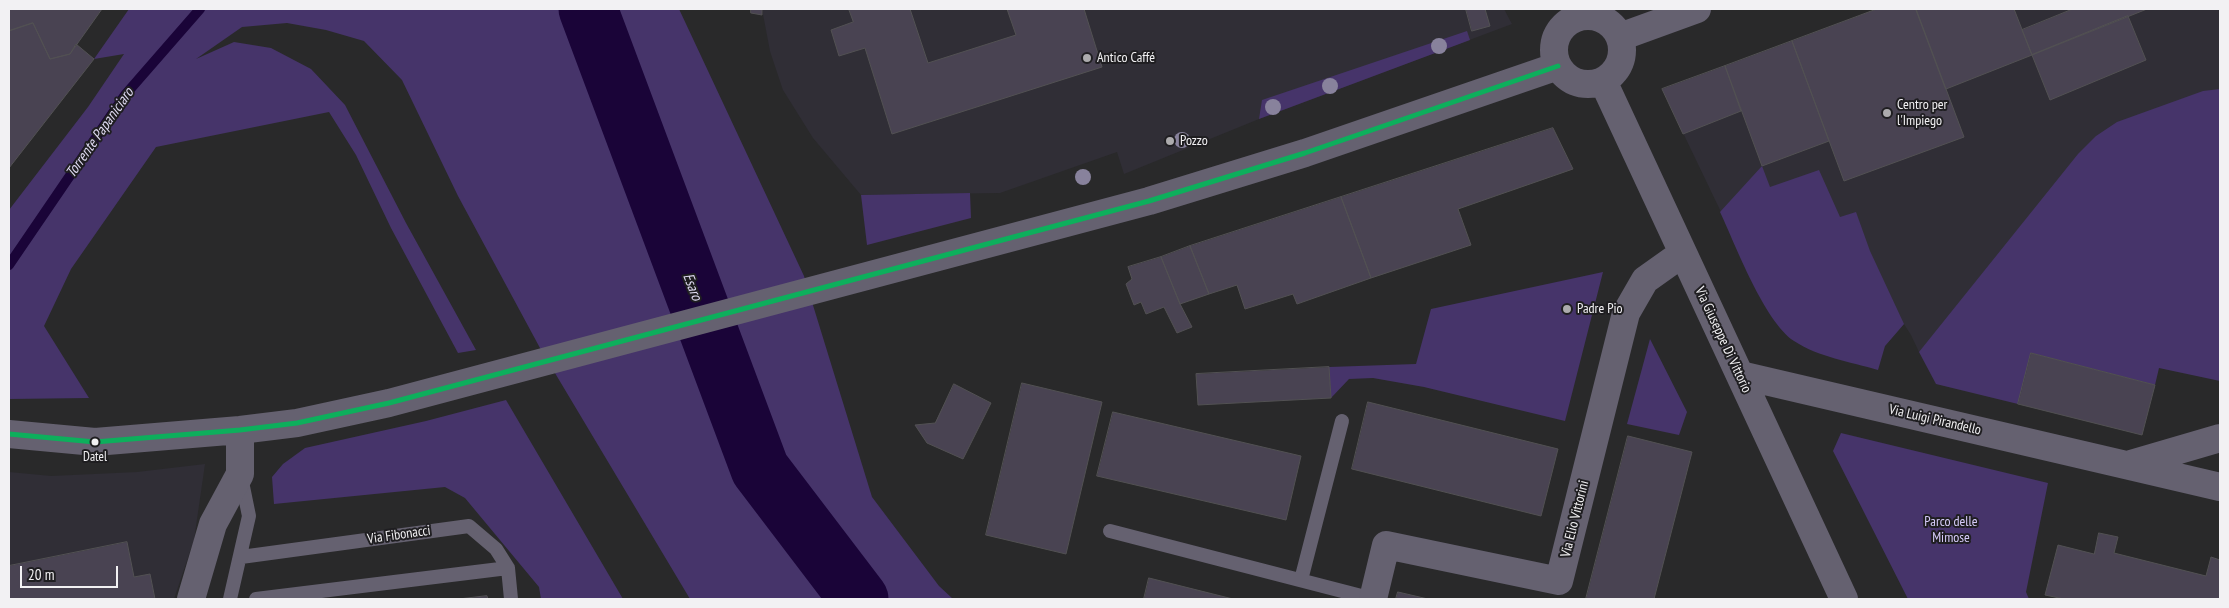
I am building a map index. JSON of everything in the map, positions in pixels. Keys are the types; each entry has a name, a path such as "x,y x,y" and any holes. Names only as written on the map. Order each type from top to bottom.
{"street":[{"path":"1620,37 1696,9"},
{"path":"1572,14 1596,16 1611,24 1620,37 1622,58 1618,68 1603,82 1583,84 1573,81 1558,66 1554,56 1554,44 1558,34 1572,14"},
{"path":"9,434 95,442 240,430 306,421 462,385 1149,201 1244,172 1558,66"},
{"name":"Via Giuseppe Di Vittorio","path":"1603,82 1844,599"},
{"name":"Via Elio Vittorini","path":"1373,599 1386,545 1559,581 1626,313 1646,280 1683,253"},
{"name":"Via Luigi Pirandello","path":"1740,375 2130,464 2220,487"},
{"path":"191,599 213,524 240,474 240,430"},
{"name":"Via Luigi Pirandello","path":"2130,464 2220,438"}],"lane":[{"path":"1301,580 1342,421"},
{"path":"230,599 249,516 240,474"},
{"name":"Via Fibonacci","path":"241,557 469,526 496,549 508,568 511,599"},
{"path":"1110,532 1373,599"},
{"path":"256,599 508,568"}],"shaded area":[{"path":"762,9 1504,9 1512,24 1259,119 1124,174 1117,152 1000,193 861,195 813,138 783,90 770,51"},
{"path":"1877,9 2220,9 2220,324 1919,352 1904,324 1885,346 1857,364 1829,356 1788,336 1768,310 1662,89"},
{"path":"205,464 194,540 174,599 9,599 9,472 51,476 137,472"}],"green space":[{"path":"129,9 679,9 804,276 872,497 939,586 953,599 690,599 540,348 458,196 402,80 364,41 326,30 287,23 242,27 196,59 234,42 271,48 311,69 345,105 406,223 476,350 458,353 391,228 356,155 329,112 156,147 71,269 44,326 89,398 9,399 9,210 88,107 124,54 94,59"},
{"path":"1467,31 1470,40 1259,119 1262,100"},
{"path":"2220,89 2220,381 2159,368 2155,385 2031,353 2018,404 1936,384 1919,352 2078,154 2096,136 2117,122 2203,91"},
{"path":"1762,166 1770,187 1819,170 1840,217 1856,212 1870,251 1904,324 1885,346 1878,370 1835,359 1803,347 1783,331 1762,300 1720,212"},
{"path":"970,193 971,218 867,245 861,195"},
{"path":"1603,272 1565,421 1424,387 1373,378 1349,379 1331,398 1329,367 1416,364 1431,309"},
{"path":"1650,339 1687,412 1679,435 1627,424"},
{"path":"506,400 623,599 541,599 539,587 465,498 445,487 274,504 272,477 283,464 305,448 426,421"},
{"name":"Parco delle Mimose","path":"1841,433 2048,483 2026,592 2029,599 1908,599 1833,451"}],"building":[{"path":"9,9 102,9 70,54 50,59 33,23 9,31"},
{"path":"751,9 762,9 762,15 751,13"},
{"path":"849,9 910,9 928,63 1016,35 1007,9 1084,9 1102,67 892,134 865,48 839,56 831,30 853,22"},
{"path":"1466,9 1485,9 1490,26 1472,31"},
{"name":"Centro per l'Impiego","path":"1877,9 1916,9 1964,137 1844,181 1792,41"},
{"path":"1916,9 2014,9 2032,55 1946,89"},
{"path":"2073,9 2147,9 2032,55 2022,30"},
{"path":"2128,16 2146,60 2050,100 2032,55"},
{"path":"33,23 50,59 70,54 76,44 94,59 9,168 9,31"},
{"path":"1792,41 1829,141 1762,166 1725,66"},
{"path":"1725,66 1741,111 1683,134 1662,89"},
{"path":"1553,128 1573,169 1458,209 1471,245 1371,278 1341,197"},
{"path":"1341,197 1371,278 1297,304 1293,294 1245,309 1237,285 1209,294 1190,246"},
{"path":"1190,246 1209,294 1180,304 1161,257"},
{"path":"1161,257 1180,304 1192,327 1177,333 1164,307 1146,314 1141,302 1134,305 1126,284 1132,279 1128,267"},
{"path":"2031,353 2155,385 2142,435 2018,404"},
{"path":"1329,367 1331,398 1198,405 1196,374"},
{"path":"1022,383 1102,402 1066,554 986,535"},
{"path":"954,384 991,403 963,459 927,443 915,425 935,423"},
{"path":"1368,402 1558,449 1541,516 1352,469"},
{"path":"1113,412 1301,456 1286,520 1097,476"},
{"path":"1628,436 1692,452 1654,599 1586,599"},
{"path":"2099,533 2118,537 2114,553 2206,576 2211,557 2220,560 2220,599 2064,599 2045,595 2058,545 2094,554"},
{"path":"127,542 134,577 150,574 155,599 9,599 9,566"},
{"path":"1149,578 1233,599 1144,599"},
{"path":"1398,592 1428,599 1396,599"},
{"path":"487,596 488,599 459,599"}],"waterway":[{"name":"Torrente Papaniciaro","path":"9,265 125,95 200,9"},
{"name":"Esaro","path":"588,9 760,469 859,599"}],"transit line":[{"path":"9,434 95,442 240,430 297,423 389,403 1149,201 1305,153 1558,66"}],"place":[{"name":"Antico Caffé","path":"1087,58"},
{"name":"Centro per l'Impiego","path":"1887,113"},
{"name":"Pozzo","path":"1170,141"},
{"name":"Padre Pio","path":"1567,309"},
{"name":"Datel","path":"95,442"}]}
